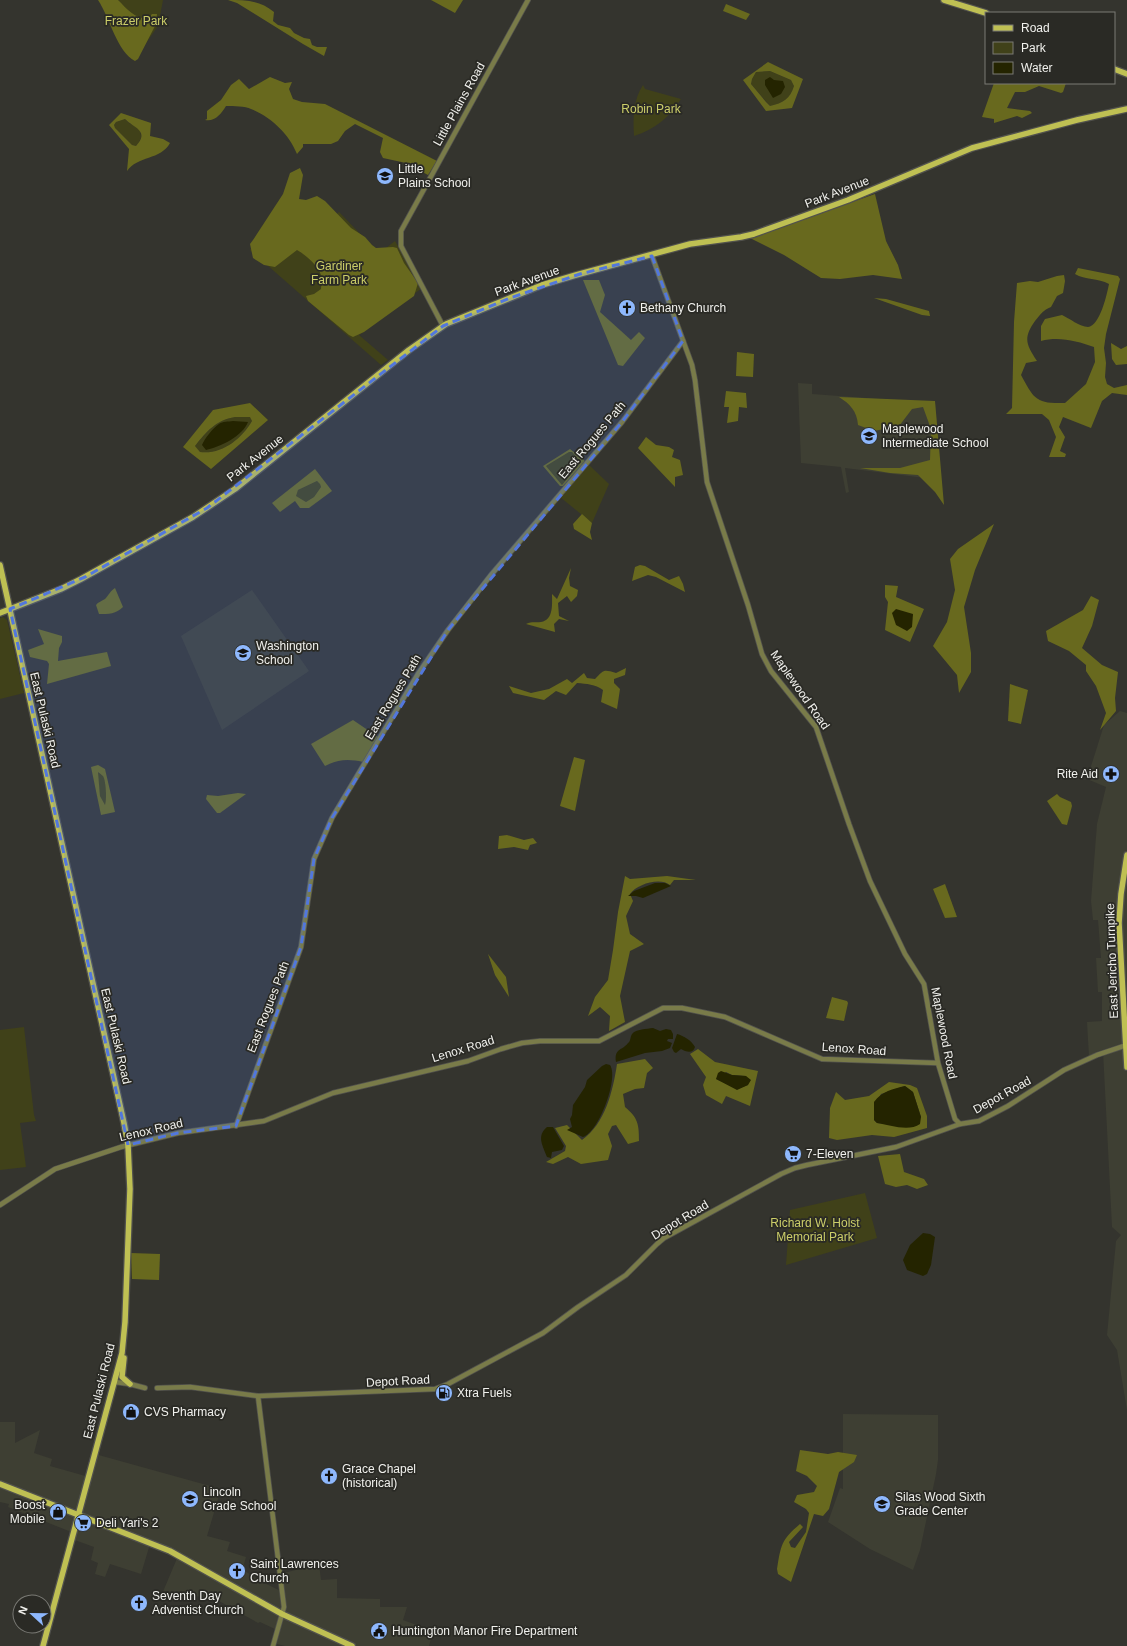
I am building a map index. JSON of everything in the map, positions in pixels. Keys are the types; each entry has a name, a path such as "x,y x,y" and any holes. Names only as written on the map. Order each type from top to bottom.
{"main road":[{"path":"944,0 985,13"},
{"path":"1115,69 1127,74"},
{"name":"Park Avenue","path":"0,613 61,589 85,577 207,508 235,489 403,355 443,326 542,286 584,273 652,256 690,244 754,234 848,200 972,148 1076,120 1127,109"},
{"name":"East Pulaski Road","path":"0,566 128,1145 130,1189 126,1311 122,1353 43,1646"},
{"name":"East Jericho Turnpike","path":"1127,855 1121,894 1120,918 1127,1067"},
{"path":"122,1353 124,1357 122,1377 130,1384"},
{"path":"0,1484 170,1551 282,1614 352,1646"}],"street":[{"name":"Little Plains Road","path":"443,326 401,246 401,231 528,0"},
{"name":"Maplewood Road","path":"652,256 690,358 695,380 707,482 748,605 762,654 771,671 816,727 870,881 901,948 924,984 938,1063 955,1119 960,1124"},
{"name":"East Rogues Path","path":"236,1126 301,947 314,859 332,818 422,668 448,630 491,575 622,422 683,341"},
{"path":"673,355 683,352 690,358"},
{"name":"Lenox Road","path":"0,1205 55,1169 128,1145 178,1133 264,1121 342,1090 468,1061 501,1048 522,1043 540,1041 599,1041 663,1008 669,1007 704,1012 725,1017 822,1059 938,1063"},
{"name":"Depot Road","path":"157,1388 196,1388 258,1396 430,1390 444,1386 543,1333 578,1307 626,1276 664,1238 778,1176 795,1168 896,1147 960,1124 979,1121 1008,1106 1069,1067 1126,1045"},
{"path":"115,1382 145,1388"},
{"path":"258,1396 284,1610 273,1646"}],"highlighted area":[{"path":"652,256 683,341 622,422 448,630 332,818 314,859 301,947 236,1126 178,1133 128,1145 10,609 85,577 207,508 443,326 510,298 580,274"}],"shaded area":[{"name":"Maplewood Intermediate School","path":"798,383 812,384 812,394 935,403 941,480 845,468 849,492 846,493 841,467 801,463"},
{"name":"Washington School","path":"252,590 309,671 222,730 181,636"},
{"path":"1120,711 1127,713 1127,1410 1117,1350 1107,1335 1116,1241 1121,1235 1112,1227 1103,1051 1089,1057 1087,1022 1102,1021 1102,992 1098,992 1096,958 1101,958 1098,920 1093,920 1091,901 1097,824 1106,787 1087,779 1104,725"},
{"name":"Silas Wood Sixth Grade Center","path":"843,1414 938,1415 938,1460 936,1474 920,1550 913,1570 870,1549 828,1522 840,1488 843,1489"},
{"path":"0,1422 15,1422 15,1443 40,1430 34,1453 52,1459 50,1466 89,1477 95,1454 221,1489 207,1536 230,1542 227,1551 246,1557 244,1564 245,1571 258,1580 283,1592 280,1574 319,1564 321,1580 337,1579 337,1598 380,1599 380,1607 407,1607 403,1620 433,1631 429,1646 285,1646 273,1643 277,1630 260,1622 258,1623 219,1601 196,1596 195,1601 162,1594 178,1556 150,1544 141,1574 110,1564 105,1577 95,1574 98,1563 91,1560 94,1547 72,1539 74,1533 8,1507 9,1504 0,1502"}],"green space":[{"name":"Frazer Park","path":"98,0 118,0 131,12 143,18 148,19 152,14 157,14 155,26 138,59 135,61 123,50"},
{"name":"Frazer Park","path":"101,0 163,0 158,26 137,56"},
{"path":"228,0 258,3 269,8 274,12 273,21 278,25 290,28 294,33 310,39 312,45 317,47 327,47 324,56 237,3"},
{"path":"431,0 463,0 455,13"},
{"path":"726,4 750,14 746,20 723,11"},
{"path":"768,62 803,79 792,108 766,111 743,80","holes":["770,71 791,80 794,86 788,97 782,102 770,106 751,84 756,72"]},
{"path":"770,71 791,80 794,86 785,100 770,106 751,84 756,72"},
{"path":"270,77 285,83 292,82 289,89 293,99 302,102 325,104 437,161 428,175 406,163 383,158 380,152 383,138 355,124 345,131 338,141 331,144 303,144 303,147 297,154 284,133 272,121 249,108 226,106 215,119 205,120 207,119 207,111 221,100 231,85 239,79 249,89"},
{"path":"994,84 1066,84 1063,92 1061,93 1039,86 1025,92 1015,92 1007,108 1030,111 1032,113 1022,118 1017,116 994,123 994,119 982,117"},
{"name":"Robin Park","path":"643,85 645,89 681,99 672,112 661,122 649,130 634,136 635,103"},
{"path":"121,113 151,123 150,136 163,139 170,143 161,152 131,166 127,171 129,149 109,125","holes":["125,119 141,133 140,141 136,146 132,145 115,128 114,125 116,122"]},
{"path":"125,119 129,123 139,128 141,138 136,146 132,145 114,126 116,122"},
{"name":"Gardiner Farm Park","path":"300,168 303,175 299,199 306,200 317,196 325,201 351,228 365,237 376,248 397,248 404,263 418,283 414,296 364,332 353,337 308,301 306,296 314,294 321,289 322,279 316,266 305,255 297,250 275,267 264,265 253,258 250,244 283,194 290,173"},
{"path":"875,194 886,241 898,265 902,279 873,275 840,279 821,278 784,255 750,238"},
{"name":"Gardiner Farm Park","path":"339,212 367,241 377,255 395,241 422,288 359,335 388,360 381,365 250,250 273,224 311,240"},
{"path":"1078,268 1118,276 1120,279 1106,334 1104,348 1106,363 1105,377 1107,384 1114,388 1127,385 1127,395 1112,393 1102,401 1091,428 1063,417 1059,427 1065,437 1060,451 1066,454 1065,457 1049,457 1056,437 1049,420 1042,414 1006,414 1012,408 1014,322 1017,283 1030,281 1038,282 1064,275 1065,281 1063,293 1057,296 1051,307 1046,309 1041,314 1031,327 1027,341 1030,350 1037,361 1026,363 1021,375 1029,390 1037,398 1042,401 1065,403 1086,384 1095,362 1094,347 1061,339 1041,341 1041,326 1045,319 1062,315 1085,327 1092,325 1096,321 1102,309 1109,284 1075,274"},
{"path":"583,280 599,280 605,295 600,312 631,340 639,332 645,338 623,366 618,365"},
{"path":"874,298 886,299 929,311 930,316 922,315"},
{"path":"1111,343 1121,349 1127,346 1127,364 1116,365 1112,359"},
{"path":"737,352 754,354 753,377 736,376"},
{"path":"726,391 746,393 747,408 739,407 738,421 727,423 729,407 724,407"},
{"path":"839,397 935,401 944,505 935,492 918,475 890,473 860,468 900,468 930,460 931,429 923,407 912,409 893,434 884,429 874,431 858,425 852,408"},
{"path":"250,403 268,420 211,469 183,447 213,410","holes":["235,417 250,417 252,421 243,434 237,440 223,448 216,451 200,452 195,446 207,431 222,421"]},
{"path":"235,417 251,417 252,421 237,440 216,451 200,452 195,446 207,431 222,421"},
{"path":"646,437 656,445 669,447 674,450 672,457 680,460 683,475 675,477 675,487 638,448"},
{"path":"570,449 585,461 563,486 560,486 543,466","holes":["569,452 572,452 581,462 562,485 546,466"]},
{"path":"569,452 572,452 581,462 562,485 546,466"},
{"path":"589,465 609,484 592,523 560,497"},
{"path":"315,469 332,491 309,508 300,508 295,501 280,512 272,503","holes":["317,481 321,487 314,497 306,502 296,496 298,490"]},
{"path":"317,481 321,487 314,497 306,502 295,496 298,490"},
{"path":"582,514 592,523 590,532 592,540 574,529 573,524"},
{"path":"994,524 975,570 964,607 971,653 971,672 959,693 957,675 933,646 947,622 955,590 950,559 958,549"},
{"path":"640,565 645,566 669,580 679,576 685,592 656,577 648,575 632,581 635,567"},
{"path":"571,568 569,578 570,586 578,590 577,596 571,602 567,596 558,603 559,616 569,621 559,619 554,624 555,632 526,624 545,621 548,618 552,606 552,594 557,599"},
{"path":"885,585 898,586 896,597 924,609 910,642 885,630 888,602 885,597"},
{"path":"115,588 123,607 112,613 99,614 96,605 105,599"},
{"path":"1091,596 1099,600 1092,626 1082,648 1102,665 1118,672 1115,698 1116,711 1100,730 1106,713 1096,686 1086,671 1086,665 1069,651 1048,641 1046,631 1083,610"},
{"path":"3,617 7,620 24,693 0,699 0,618"},
{"path":"38,629 62,636 58,661 107,652 111,666 47,684 49,664 47,661 30,657 28,650 44,644"},
{"path":"626,668 625,675 614,679 614,683 620,689 617,709 601,702 603,690 591,685 577,683 566,695 556,691 544,700 513,693 509,686 531,693 549,689 567,679 572,683 584,673 587,678 595,679 604,671 616,673"},
{"path":"1010,684 1028,690 1021,724 1008,721"},
{"path":"353,720 378,737 363,762 344,760 325,766 311,744"},
{"path":"574,757 585,760 575,811 560,806"},
{"path":"98,765 105,769 115,812 101,815 91,767","holes":["98,772 103,776 105,782 105,805 100,796"]},
{"path":"97,772 104,776 107,795 105,806 100,796"},
{"path":"238,793 246,794 220,813 217,813 206,799 207,795 218,796"},
{"path":"1057,794 1071,802 1072,806 1067,825 1062,824 1047,801"},
{"path":"507,835 524,840 533,838 537,843 530,845 528,850 514,847 498,849 499,836"},
{"path":"625,876 630,879 667,876 696,880 674,880 670,885 661,882 649,883 638,887 630,894 633,901 626,916 630,934 644,944 630,951 620,996 625,1022 609,1031 610,1016 600,1007 588,1016 595,997 608,980"},
{"path":"945,884 957,917 945,918 933,889"},
{"path":"488,954 506,977 509,997 495,975"},
{"path":"832,997 847,1001 848,1003 844,1021 826,1018"},
{"path":"24,1027 34,1115 36,1121 20,1123 26,1167 0,1170 0,1030"},
{"path":"698,1049 715,1062 758,1071 750,1106 726,1096 722,1104 706,1095 703,1085 706,1077 690,1054","holes":["726,1072 732,1075 746,1076 748,1085 737,1089 716,1079"]},
{"path":"645,1059 653,1068 647,1073 644,1088 635,1089 623,1094 625,1107 633,1115 637,1122 639,1141 628,1144 616,1125 612,1126 608,1134 612,1146 608,1160 581,1164 568,1157 553,1164 546,1162 565,1151 566,1146 555,1128 567,1125 582,1140 597,1125 607,1106 617,1064"},
{"path":"889,1082 910,1085 917,1088 927,1116 927,1128 894,1137 872,1135 837,1140 829,1138 830,1108 836,1092 845,1100 869,1096","holes":["905,1086 913,1092 921,1117 909,1127 877,1123 874,1120 874,1108 881,1094"]},
{"path":"900,1154 904,1172 924,1179 928,1185 917,1189 907,1185 896,1187 885,1184 878,1156"},
{"name":"Richard W. Holst Memorial Park","path":"865,1193 877,1238 786,1265 790,1210"},
{"path":"131,1253 160,1254 159,1280 132,1279"},
{"path":"800,1450 828,1454 838,1452 857,1455 854,1462 839,1472 829,1509 823,1516 814,1514 791,1582 778,1574 777,1569 781,1548 785,1539 800,1524 803,1527 789,1542 791,1547 795,1548 806,1532 809,1513 806,1509 794,1502 797,1495 814,1492 817,1486 807,1476 796,1471"}],"water":[{"path":"770,77 774,80 783,81 785,87 781,94 773,98 765,85 765,80"},
{"path":"233,421 248,422 241,432 230,440 206,450 202,445 212,431 221,423"},
{"path":"896,609 913,614 912,627 907,631 896,625 892,613"},
{"path":"655,883 665,883 671,886 643,898 628,896 634,891"},
{"path":"653,1028 660,1031 666,1029 671,1030 673,1039 668,1039 667,1041 672,1043 670,1048 662,1051 645,1053 616,1062 617,1052 626,1046 634,1032"},
{"path":"677,1034 685,1037 691,1042 695,1047 693,1051 687,1052 681,1049 676,1053 674,1052 672,1048"},
{"path":"606,1064 610,1065 612,1081 610,1092 601,1115 589,1133 583,1137 567,1130 572,1127 570,1119 573,1105 585,1087 587,1080"},
{"path":"721,1071 732,1075 746,1076 751,1080 748,1085 737,1090 716,1079 718,1073"},
{"path":"905,1086 913,1092 921,1117 920,1124 910,1128 905,1128 877,1123 874,1120 874,1102 877,1098 892,1089"},
{"path":"547,1127 553,1127 564,1146 562,1150 552,1152 551,1158 547,1157 541,1141 542,1134"},
{"path":"923,1233 930,1234 935,1237 931,1265 927,1274 923,1276 907,1270 903,1260 910,1245"}],"place":[{"name":"Little Plains School","path":"385,176"},
{"name":"Bethany Church","path":"627,308"},
{"name":"Maplewood Intermediate School","path":"869,436"},
{"name":"Washington School","path":"243,653"},
{"name":"Rite Aid","path":"1111,774"},
{"name":"7-Eleven","path":"793,1154"},
{"name":"Xtra Fuels","path":"444,1393"},
{"name":"CVS Pharmacy","path":"131,1412"},
{"name":"Grace Chapel (historical)","path":"329,1476"},
{"name":"Lincoln Grade School","path":"190,1499"},
{"name":"Silas Wood Sixth Grade Center","path":"882,1504"},
{"name":"Boost Mobile","path":"58,1512"},
{"name":"Deli Yari's 2","path":"83,1523"},
{"name":"Saint Lawrences Church","path":"237,1571"},
{"name":"Seventh Day Adventist Church","path":"139,1603"},
{"name":"Huntington Manor Fire Department","path":"379,1631"}]}
